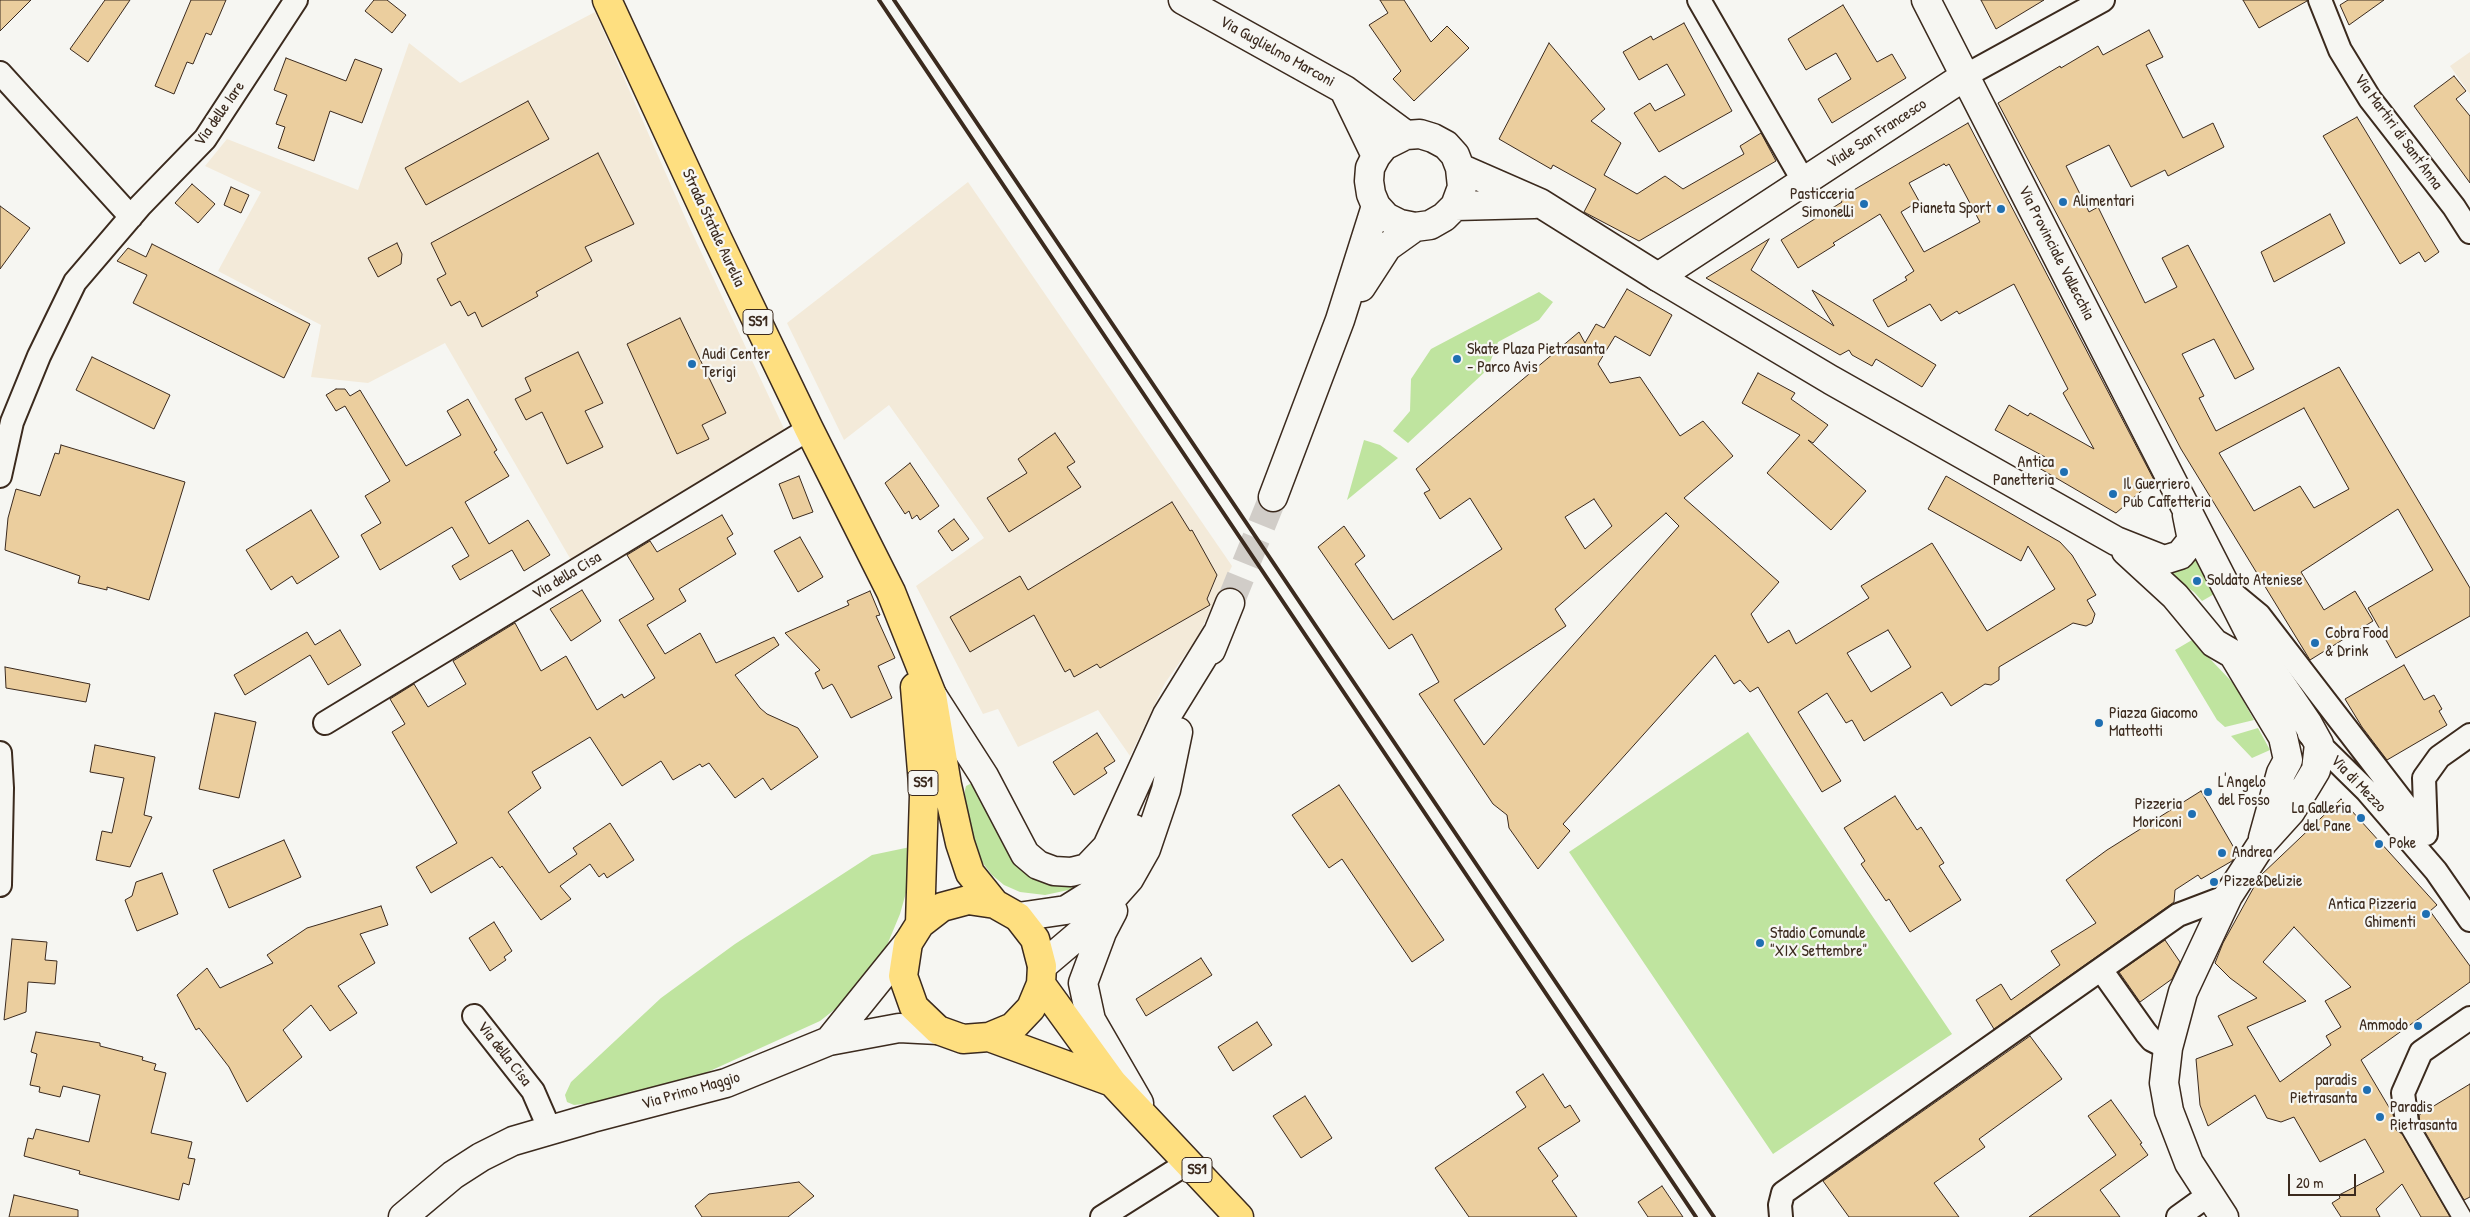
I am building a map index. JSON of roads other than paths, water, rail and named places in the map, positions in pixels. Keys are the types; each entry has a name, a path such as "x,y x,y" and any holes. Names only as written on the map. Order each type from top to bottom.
{"main road":[{"name":"Strada Statale Aurelia","path":"607,0 809,429 891,592 932,695 947,785 960,843 970,873 1006,910"},
{"name":"Strada Statale Aurelia","path":"912,643 924,796 914,933"},
{"path":"989,1037 1013,1026 1031,1008 1041,975 1035,939 1006,910 968,900 942,907 914,933 903,976 914,1007 938,1030 963,1038 989,1037 1112,1082"},
{"name":"SS1","path":"1041,975 1112,1082 1239,1217"}],"street":[{"name":"Via delle Iare","path":"0,476 5,427 12,422 39,356 75,282 131,217 205,139 296,0"},
{"name":"Via Guglielmo Marconi","path":"1183,0 1345,90 1406,135"},
{"path":"1700,0 1804,182"},
{"name":"Via Provinciale Vallecchia","path":"1926,0 2186,506"},
{"name":"Viale San Francesco","path":"1658,277 1965,76 2103,0"},
{"name":"Via Martiri di Sant'Anna","path":"2320,0 2340,50 2370,99 2454,206 2470,232"},
{"path":"0,73 131,217"},
{"name":"Via Guglielmo Marconi","path":"1345,90 1376,156"},
{"path":"1406,135 1427,136 1446,145 1460,168 1462,187 1455,206 1444,218 1430,225 1415,227 1400,224 1386,217 1376,206 1371,194 1370,168 1376,156 1389,143 1406,135"},
{"path":"1460,168 1540,203 1658,277 1831,380 2116,541 2164,560 2180,555 2192,540 2186,506"},
{"path":"1455,206 1540,203"},
{"path":"1273,497 1340,320 1376,206"},
{"path":"1340,320 1387,247 1415,227"},
{"name":"Via della Cisa","path":"325,723 809,429"},
{"path":"2157,1040 2183,992 2228,896 2263,842 2291,811 2316,770 2319,744 2308,724 2261,655 2186,506"},
{"path":"2116,541 2175,596 2200,623 2214,642 2233,654 2259,677 2295,720 2319,744"},
{"path":"2200,623 2216,611 2230,595"},
{"path":"2230,595 2260,615 2426,832"},
{"path":"1006,910 1066,910 1109,883 1178,732 1230,603"},
{"path":"932,695 984,776 1026,854 1038,865 1054,871 1071,872 1087,868 1108,847 1168,715 1217,634"},
{"path":"2233,654 2283,737 2288,760 2267,820 2263,842"},
{"path":"1152,1126 1091,1020 1083,983 1102,932 1146,849 1166,790 1178,732"},
{"path":"2436,871 2426,832 2424,778 2439,757 2470,735"},
{"name":"Via di Mezzo","path":"2319,744 2367,791 2436,871 2470,920"},
{"path":"0,753 2,788 0,885"},
{"path":"1041,975 1129,879"},
{"path":"1781,1217 1780,1205 1783,1193 2102,971 2178,915 2228,896"},
{"name":"Via Primo Maggio","path":"829,1042 914,933"},
{"path":"2102,971 2157,1040 2169,1111 2189,1163 2224,1217"},
{"name":"Via della Cisa","path":"474,1016 533,1091 550,1130"},
{"path":"2462,1217 2407,1122 2403,1093 2422,1052 2470,1018"},
{"name":"Via Primo Maggio","path":"403,1217 453,1175 481,1157 513,1142 550,1130 726,1083 829,1042 899,1028 938,1030"},
{"path":"1102,1217 1189,1162"},
{"path":"2178,1217 2210,1194"}],"tunnel":[{"path":"1230,603 1273,497"}],"railway":[{"path":"879,0 1696,1217"},
{"path":"894,0 1714,1217"}],"place":[{"name":"Alimentari","path":"2063,202"},
{"name":"Pasticceria Simonelli","path":"1864,204"},
{"name":"Pianeta Sport","path":"2001,209"},
{"name":"Skate Plaza Pietrasanta - Parco Avis","path":"1457,359"},
{"name":"Audi Center Terigi","path":"692,364"},
{"name":"Antica Panetteria","path":"2064,472"},
{"name":"Il Guerriero Pub Caffetteria","path":"2113,494"},
{"name":"Soldato Ateniese","path":"2197,581"},
{"name":"Cobra Food & Drink","path":"2315,643"},
{"name":"Piazza Giacomo Matteotti","path":"2099,723"},
{"name":"L'Angelo del Fosso","path":"2208,792"},
{"name":"Pizzeria Moriconi","path":"2192,814"},
{"name":"La Galleria del Pane","path":"2361,818"},
{"name":"Poke","path":"2379,844"},
{"name":"Andrea","path":"2222,853"},
{"name":"Pizze&Delizie","path":"2214,882"},
{"name":"Antica Pizzeria Ghimenti","path":"2426,914"},
{"name":"Stadio Comunale \"XIX Settembre\"","path":"1760,943"},
{"name":"Ammodo","path":"2418,1026"},
{"name":"paradis Pietrasanta","path":"2367,1090"},
{"name":"Paradis Pietrasanta","path":"2380,1117"}]}
